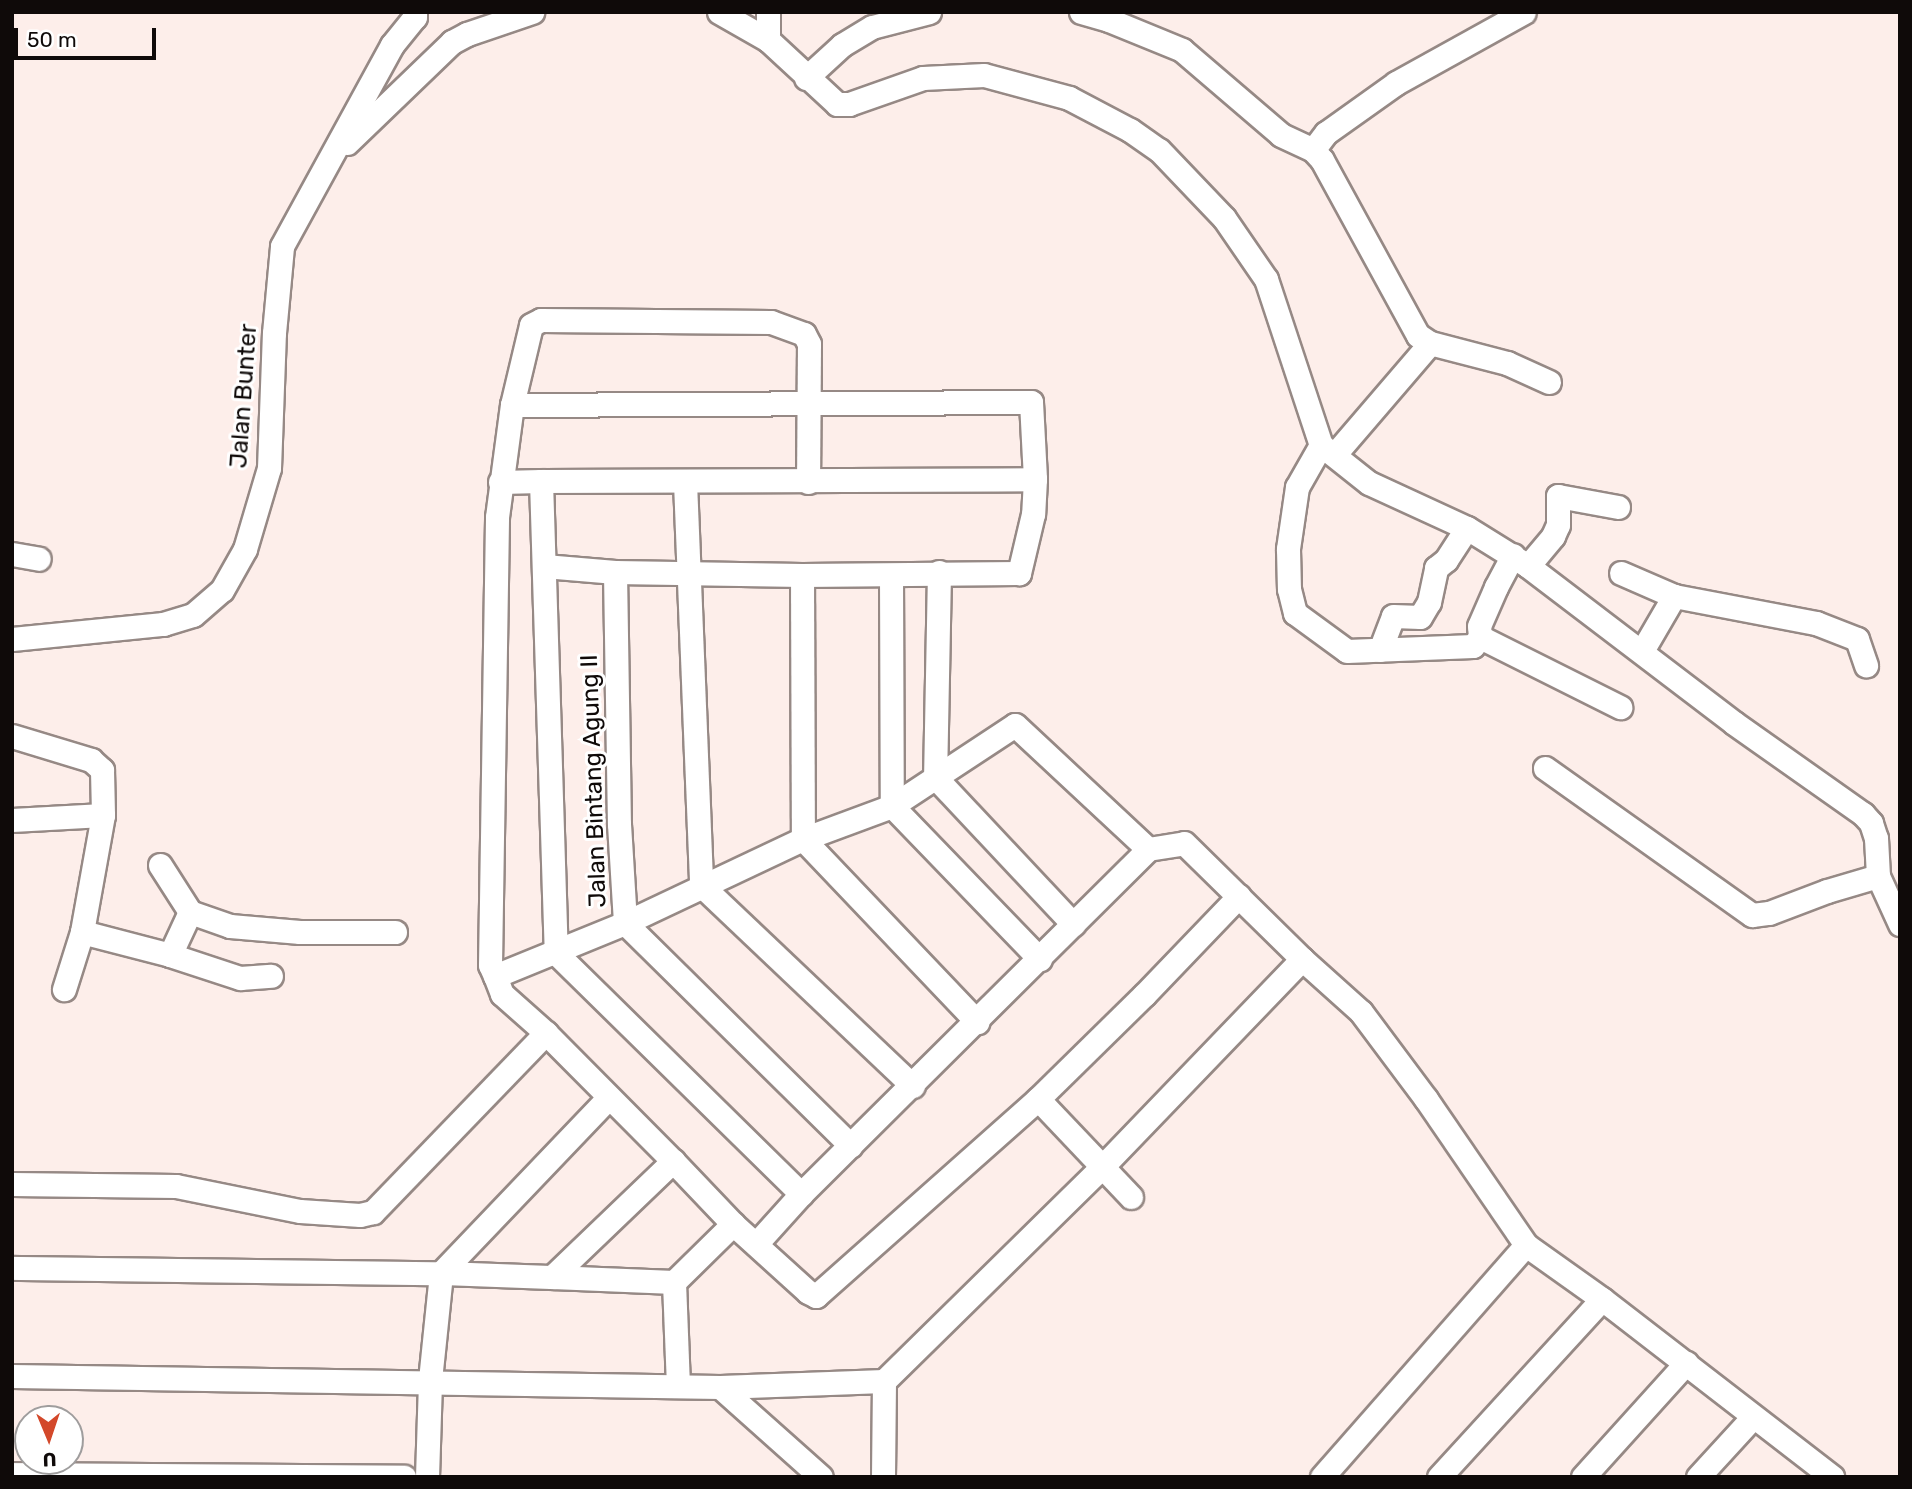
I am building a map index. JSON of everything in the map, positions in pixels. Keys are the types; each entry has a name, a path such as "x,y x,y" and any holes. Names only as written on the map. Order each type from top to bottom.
{"street":[{"path":"329,161 452,42 467,34 532,12"},
{"path":"719,12 768,40 826,96 843,105 923,78 984,75 1069,98 1101,114 1159,150 1224,218 1266,279 1328,449 1369,483 1467,528 1521,561 1734,723 1863,814 1871,823 1876,838 1878,876 1900,924"},
{"path":"768,12 768,40"},
{"path":"806,78 842,45 872,27 929,12"},
{"path":"1081,12 1109,20 1182,50 1281,135 1313,150 1322,160 1418,335 1430,343 1507,363 1549,382"},
{"path":"1313,150 1326,133 1396,83 1524,12"},
{"name":"Jalan Bunter","path":"13,642 163,624 192,615 222,590 245,549 269,468 274,332 282,246 301,206 329,161 392,45 417,14"},
{"path":"808,482 809,344 804,334 771,322 541,320 531,325 512,405 500,482 490,965 502,994 546,1034 733,1223 808,1292 816,1296 1038,1099 1144,995 1239,896"},
{"path":"1430,343 1328,449 1297,486 1288,549 1291,600 1295,613 1309,626 1347,651 1473,646 1480,637 1479,626 1496,587 1521,561 1553,536 1558,525 1559,496 1618,508"},
{"path":"512,405 1031,402 1035,478 1033,514 1019,573 802,575 615,572 544,566"},
{"path":"500,482 808,482 1035,478"},
{"path":"541,481 556,953 801,1194"},
{"path":"685,482 701,885 913,1086"},
{"path":"1380,650 1393,616 1420,617 1429,602 1436,568 1446,560 1467,528"},
{"path":"12,554 39,559"},
{"name":"Jalan Bintang Agung II","path":"615,572 619,824 625,923 851,1146"},
{"path":"939,572 935,777 1073,924"},
{"path":"1621,573 1674,596 1816,623 1857,639 1866,665"},
{"path":"802,575 803,839 977,1021"},
{"path":"891,575 892,806 1040,958"},
{"path":"1642,651 1674,596"},
{"path":"1480,637 1620,707"},
{"path":"495,976 625,923 803,839 892,806 1015,725 1148,849"},
{"path":"12,736 98,764 102,770 103,815 82,932 64,989"},
{"path":"1545,768 1752,915 1769,913 1827,891 1878,876"},
{"path":"12,820 103,815"},
{"path":"756,1244 801,1194 913,1086 1148,849 1184,843 1302,959 1361,1012 1426,1098 1526,1245 1686,1363 1821,1473"},
{"path":"160,865 190,912 230,926 300,932 395,932"},
{"path":"170,955 190,912"},
{"path":"82,932 170,955 240,978 271,976"},
{"path":"12,1376 430,1380 719,1387 884,1381 1101,1168 1302,959"},
{"path":"12,1184 176,1186 300,1210 360,1215 373,1212 546,1034"},
{"path":"427,1477 430,1380 441,1273 609,1097"},
{"path":"1038,1099 1131,1197"},
{"path":"552,1277 673,1161"},
{"path":"678,1385 674,1282 733,1223"},
{"path":"1322,1477 1526,1245"},
{"path":"12,1268 441,1273 674,1282"},
{"path":"1439,1477 1602,1299"},
{"path":"1583,1477 1686,1363"},
{"path":"883,1477 884,1381"},
{"path":"719,1387 821,1477"},
{"path":"1698,1477 1753,1417"},
{"path":"12,1474 404,1477"}]}
